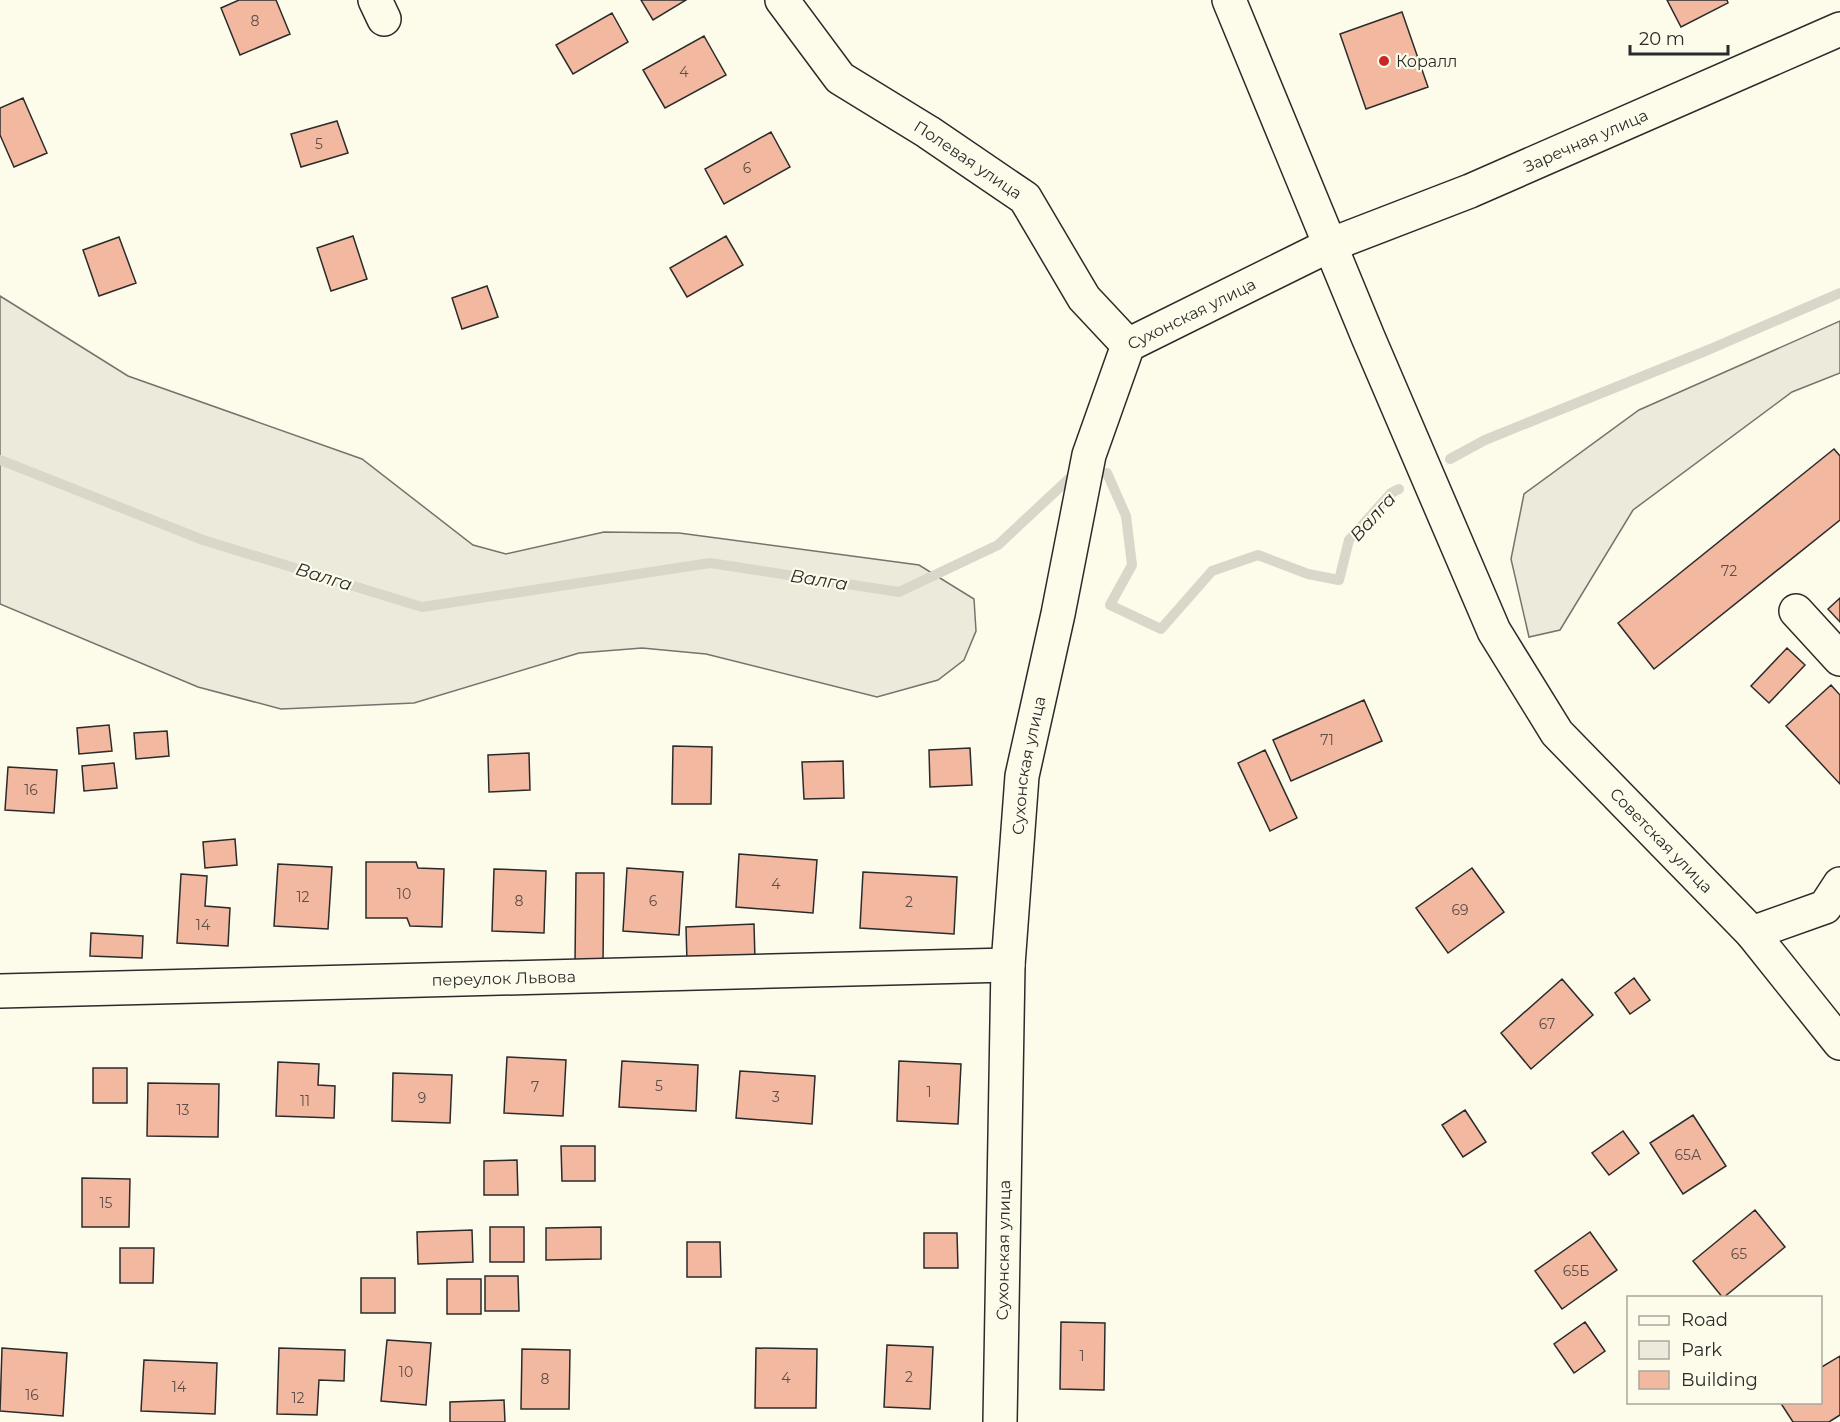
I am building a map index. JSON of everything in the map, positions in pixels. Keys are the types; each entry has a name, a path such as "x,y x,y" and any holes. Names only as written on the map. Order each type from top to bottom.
{"street":[{"name":"Полевая улица","path":"782,0 840,78 928,132 1025,198 1084,298 1128,345"},
{"name":"Советская улица","path":"1229,0 1330,246 1494,631 1557,733 1752,933 1840,1043"},
{"name":"Заречная улица","path":"1330,246 1470,191 1840,29"},
{"name":"Сухонская улица","path":"1000,1422 1008,965 1022,776 1059,614 1089,455 1128,345 1330,246"},
{"path":"1796,611 1840,659"},
{"path":"1752,933 1835,903"},
{"name":"переулок Львова","path":"0,991 1008,965"}],"green space":[{"path":"0,296 128,376 362,459 473,545 506,554 604,532 679,533 919,565 974,599 976,631 964,660 938,680 877,697 706,654 642,648 579,653 414,703 281,709 198,687 0,604"},
{"path":"1840,321 1840,373 1792,392 1633,510 1560,630 1529,637 1511,559 1524,494 1639,410"}],"building":[{"path":"239,0 276,0 290,34 240,55 221,8"},
{"path":"641,0 686,0 653,20"},
{"path":"1667,0 1727,0 1728,3 1681,27"},
{"name":"Коралл","path":"1402,12 1428,87 1366,109 1340,34"},
{"path":"612,13 628,42 573,74 556,45"},
{"path":"704,36 726,75 665,108 643,70"},
{"path":"23,98 47,153 14,167 0,135 0,108"},
{"path":"337,121 348,153 301,167 291,134"},
{"path":"771,132 790,167 724,204 705,169"},
{"path":"353,236 367,279 331,291 317,248"},
{"path":"726,236 743,265 687,297 670,268"},
{"path":"119,237 136,283 99,296 83,250"},
{"path":"487,286 498,317 462,329 452,298"},
{"path":"1834,449 1840,456 1840,520 1654,669 1618,623"},
{"path":"1840,598 1840,622 1828,609"},
{"path":"1787,648 1805,665 1769,703 1751,686"},
{"path":"1831,685 1840,695 1840,784 1786,726"},
{"path":"1364,700 1382,741 1291,781 1273,740"},
{"path":"109,725 112,751 79,754 77,728"},
{"path":"167,731 169,756 136,759 134,733"},
{"path":"673,746 712,747 711,804 672,804"},
{"path":"970,748 972,785 930,787 929,750"},
{"path":"1265,750 1297,818 1270,831 1238,763"},
{"path":"529,753 530,790 489,792 488,755"},
{"path":"843,761 844,798 804,799 802,762"},
{"path":"114,763 117,788 84,791 82,766"},
{"path":"8,767 57,770 54,813 5,810"},
{"path":"235,839 237,865 205,868 203,842"},
{"path":"739,854 817,860 813,913 736,907"},
{"path":"366,862 416,862 418,868 444,869 442,927 410,926 407,918 366,918"},
{"path":"278,864 332,867 328,929 274,926"},
{"path":"627,868 683,872 679,935 623,931"},
{"path":"1472,868 1504,912 1448,953 1416,908"},
{"path":"494,869 546,871 544,933 492,931"},
{"path":"863,872 957,877 954,934 860,928"},
{"path":"576,873 604,873 603,963 575,963"},
{"path":"181,874 207,876 205,906 230,908 228,946 177,943"},
{"path":"754,924 755,960 687,962 686,927"},
{"path":"91,933 143,936 142,958 90,956"},
{"path":"1634,978 1650,1000 1630,1014 1615,993"},
{"path":"1562,979 1593,1015 1531,1069 1501,1033"},
{"path":"507,1057 566,1060 563,1116 504,1113"},
{"path":"622,1061 698,1065 696,1111 619,1107"},
{"path":"899,1061 961,1064 958,1124 897,1121"},
{"path":"278,1062 319,1064 318,1085 335,1086 334,1118 276,1116"},
{"path":"93,1068 127,1068 127,1103 93,1103"},
{"path":"740,1071 815,1076 812,1124 736,1118"},
{"path":"393,1073 452,1075 450,1123 392,1121"},
{"path":"148,1083 219,1084 218,1137 147,1136"},
{"path":"1465,1110 1486,1142 1463,1157 1442,1125"},
{"path":"1693,1115 1726,1166 1683,1194 1650,1143"},
{"path":"1623,1131 1639,1153 1609,1175 1592,1153"},
{"path":"561,1146 595,1146 595,1181 562,1181"},
{"path":"517,1160 518,1195 484,1195 484,1161"},
{"path":"82,1178 130,1179 129,1227 82,1227"},
{"path":"1755,1210 1785,1247 1725,1296 1721,1296 1693,1261"},
{"path":"490,1227 524,1227 524,1262 490,1262"},
{"path":"601,1227 601,1259 546,1260 546,1228"},
{"path":"472,1230 473,1262 418,1264 417,1232"},
{"path":"1590,1232 1617,1270 1562,1309 1535,1271"},
{"path":"924,1233 957,1233 958,1268 924,1268"},
{"path":"687,1242 720,1242 721,1277 687,1277"},
{"path":"120,1248 154,1248 153,1283 120,1283"},
{"path":"485,1276 518,1276 519,1311 485,1311"},
{"path":"361,1278 395,1278 395,1313 361,1313"},
{"path":"447,1279 481,1279 481,1314 447,1314"},
{"path":"1061,1322 1105,1323 1104,1390 1060,1389"},
{"path":"1585,1322 1605,1351 1574,1373 1554,1344"},
{"path":"387,1340 431,1343 426,1405 381,1401"},
{"path":"887,1345 933,1347 930,1409 884,1407"},
{"path":"2,1348 67,1353 63,1416 0,1411"},
{"path":"279,1348 345,1350 344,1381 319,1380 317,1415 277,1414"},
{"path":"756,1348 817,1349 816,1408 755,1408"},
{"path":"522,1349 570,1350 569,1409 521,1409"},
{"path":"1840,1356 1840,1415 1829,1422 1793,1422 1781,1404 1822,1404 1822,1367"},
{"path":"144,1360 217,1363 215,1414 141,1411"},
{"path":"504,1400 505,1422 450,1422 450,1402"}],"waterway":[{"name":"Валга","path":"1450,459 1485,440 1708,350 1840,293"},
{"name":"Валга","path":"0,460 203,540 422,607 710,563 899,592 998,545 1073,475 1107,473 1126,516 1132,565 1110,605 1161,629 1212,571 1258,555 1308,574 1339,580 1349,540 1391,493 1399,489"}],"place":[{"name":"Коралл","path":"1384,61"}]}
